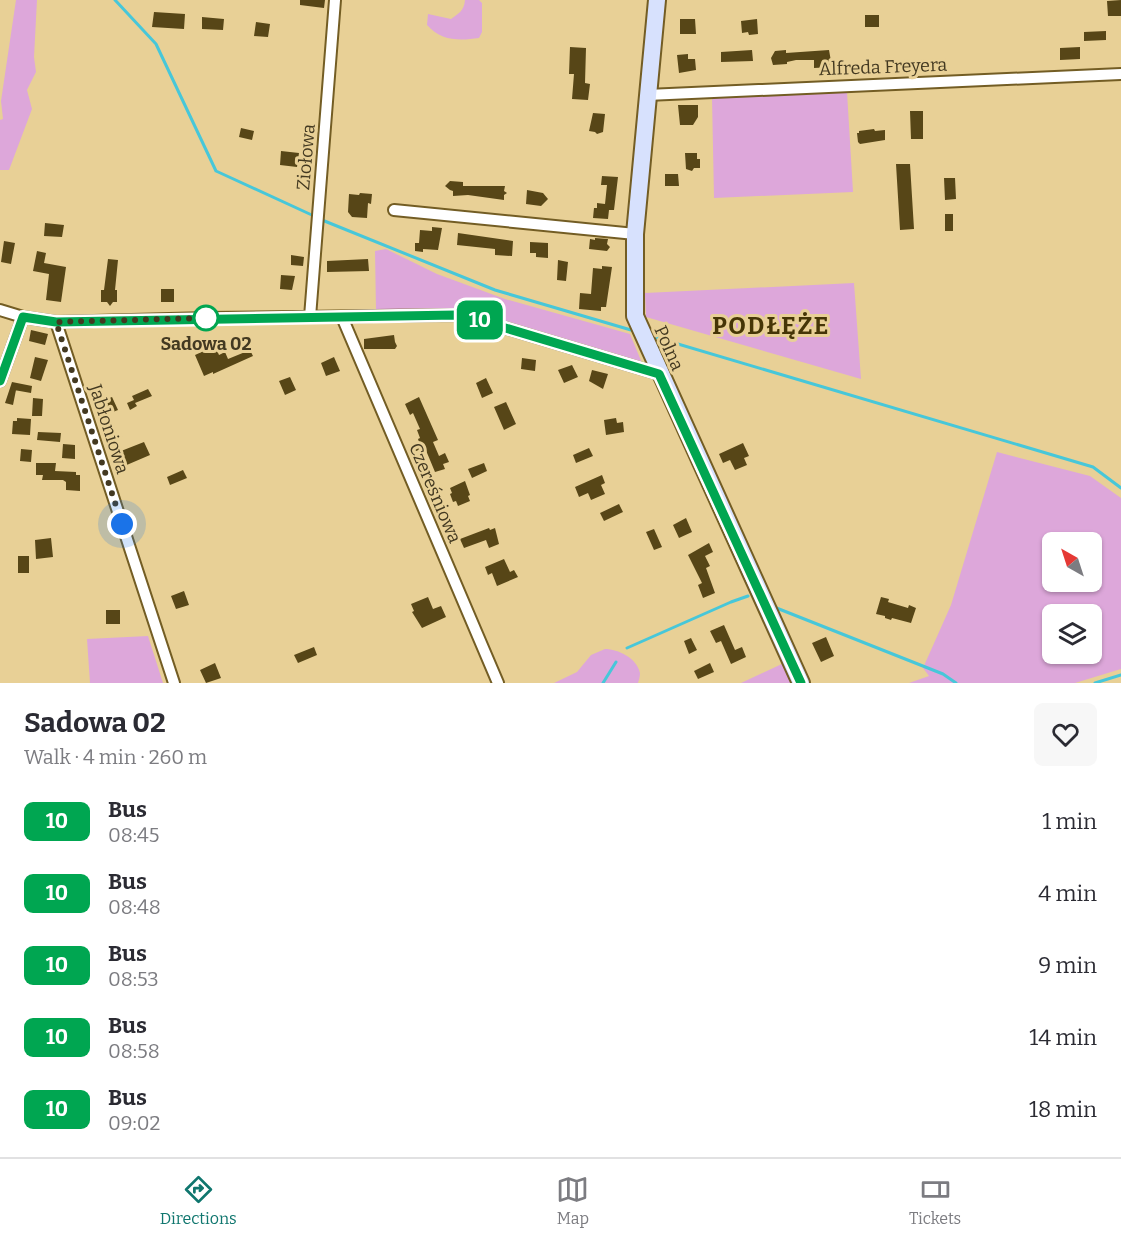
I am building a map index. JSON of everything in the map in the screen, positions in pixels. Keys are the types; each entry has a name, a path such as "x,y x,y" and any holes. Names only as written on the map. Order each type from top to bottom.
{"street":[{"name":"Ziołowa","path":"310,317 335,0"},
{"name":"Polna","path":"657,0 635,234 635,316 659,374 801,683"},
{"name":"Alfreda Freyera","path":"647,95 1121,74"},
{"path":"394,210 635,234"},
{"path":"0,310 23,317 56,322 456,315 659,374"},
{"path":"0,381 23,317"},
{"name":"Czereśniowa","path":"342,317 498,683"},
{"name":"Jabłoniowa","path":"56,322 174,683"}],"shaded area":[{"path":"16,0 37,0 34,57 36,72 27,90 32,109 9,170 0,170 0,120 3,119 1,101"},
{"path":"465,0 479,0 482,3 482,32 479,38 451,39 438,34 427,25 428,14 451,19 462,9"},
{"path":"847,92 853,192 714,198 712,98"},
{"path":"386,249 437,274 505,299 630,334 642,363 464,311 376,310 375,251"},
{"path":"854,283 861,379 646,317 645,293"},
{"path":"997,452 1090,476 1121,498 1121,669 1075,683 909,683 929,676 923,668 951,605"},
{"path":"148,636 163,683 90,683 87,639"},
{"path":"605,649 621,653 635,663 640,673 638,683 554,683 577,672 591,655"},
{"path":"784,663 792,683 741,683"}],"building":[{"path":"300,0 325,0 324,8 300,5"},
{"path":"1121,0 1121,16 1108,16 1107,1"},
{"path":"154,12 185,14 184,29 152,27"},
{"path":"865,15 879,15 879,27 865,27"},
{"path":"202,17 224,19 223,30 202,29"},
{"path":"680,19 695,19 696,34 680,34"},
{"path":"757,19 758,34 742,33 741,21"},
{"path":"256,22 270,24 268,37 254,36"},
{"path":"1106,31 1106,40 1084,41 1084,32"},
{"path":"570,47 586,48 585,83 590,84 588,100 572,99 574,74 569,74"},
{"path":"1080,47 1080,59 1060,60 1060,48"},
{"path":"752,50 753,61 721,62 721,52"},
{"path":"786,50 786,53 829,50 832,67 814,68 814,60 796,60 787,62 787,64 773,65 771,58 775,51"},
{"path":"688,54 688,59 695,59 696,70 679,73 677,55"},
{"path":"678,105 698,105 698,117 693,125 680,125"},
{"path":"910,111 923,111 923,139 911,139"},
{"path":"593,113 605,114 603,132 597,134 589,131"},
{"path":"241,128 254,131 252,140 239,137"},
{"path":"874,129 875,131 885,130 885,140 860,144 858,142 857,133 859,131"},
{"path":"281,151 299,153 297,167 280,165"},
{"path":"685,153 697,153 700,168 694,168 692,171 686,169"},
{"path":"896,164 910,164 914,229 900,230"},
{"path":"665,174 678,174 679,186 665,186"},
{"path":"602,176 618,177 614,210 609,210 608,219 593,218 597,203 605,204 607,185 601,185"},
{"path":"944,178 955,178 956,199 945,200"},
{"path":"450,181 463,182 463,186 505,186 504,191 507,193 504,195 504,200 468,195 453,196 453,191 445,186"},
{"path":"527,190 543,193 548,199 541,206 526,204"},
{"path":"360,193 372,194 371,204 368,203 367,218 352,217 348,212 349,194 359,195"},
{"path":"945,214 953,214 953,231 945,231"},
{"path":"45,223 64,225 62,237 44,236"},
{"path":"432,227 442,228 438,250 415,251 415,243 419,243 420,230 432,231"},
{"path":"458,233 513,241 512,256 495,255 495,249 457,245"},
{"path":"595,238 608,239 607,244 610,247 607,251 589,249 590,239 595,240"},
{"path":"4,241 15,243 11,264 1,262"},
{"path":"530,242 548,243 548,258 536,257 536,253 530,253"},
{"path":"37,251 46,253 44,263 66,267 61,302 46,300 49,274 33,271"},
{"path":"291,255 304,257 303,266 291,265"},
{"path":"108,259 118,260 115,290 117,290 117,302 113,302 110,306 107,302 101,302 101,290 104,290"},
{"path":"368,259 369,271 327,272 327,261"},
{"path":"558,260 568,262 566,281 557,280"},
{"path":"602,266 612,267 606,307 601,307 601,311 579,309 580,293 591,294 593,268 602,269"},
{"path":"281,275 295,276 292,290 280,289"},
{"path":"161,289 174,289 174,302 161,302"},
{"path":"31,330 48,334 45,345 29,341"},
{"path":"394,335 397,346 395,349 364,349 364,339"},
{"path":"215,346 219,355 225,352 228,359 250,350 253,356 204,376 195,355"},
{"path":"35,357 48,360 41,381 30,378"},
{"path":"334,357 340,371 326,376 321,363"},
{"path":"522,358 536,360 535,371 521,369"},
{"path":"572,365 578,377 564,383 558,370"},
{"path":"592,370 608,374 603,389 589,381"},
{"path":"290,377 296,390 285,395 279,381"},
{"path":"486,378 493,393 482,398 476,383"},
{"path":"12,382 32,386 31,393 16,390 13,405 5,403"},
{"path":"148,389 152,396 135,403 137,406 130,410 127,403 134,400 132,396"},
{"path":"112,397 118,410 105,415 100,402"},
{"path":"419,397 438,440 433,442 439,456 445,453 449,462 443,464 445,469 435,472 425,448 416,451 413,444 419,442 417,430 420,429 413,413 410,415 405,404"},
{"path":"33,398 43,399 42,416 32,416"},
{"path":"506,402 516,424 504,430 494,407"},
{"path":"17,418 31,419 30,435 12,434 13,421 17,421"},
{"path":"616,418 617,423 623,422 624,432 606,435 604,420"},
{"path":"38,432 61,433 60,442 37,440"},
{"path":"144,442 150,455 122,467 116,453"},
{"path":"743,443 749,456 744,458 747,465 735,470 730,460 723,463 719,454"},
{"path":"63,444 75,445 75,459 62,458"},
{"path":"589,448 593,456 576,463 573,455"},
{"path":"21,449 32,450 31,462 20,461"},
{"path":"36,463 56,463 55,471 76,472 76,475 80,475 80,491 66,490 66,482 63,480 42,480 43,475 36,475"},
{"path":"484,463 487,471 472,478 468,469"},
{"path":"183,470 187,478 170,485 167,477"},
{"path":"602,475 605,483 601,485 605,494 591,500 588,493 579,497 575,487"},
{"path":"465,481 470,501 458,506 456,501 453,502 450,488"},
{"path":"619,504 623,512 604,521 600,513"},
{"path":"686,518 692,532 679,538 673,525"},
{"path":"489,528 490,530 495,528 499,544 489,548 486,540 464,548 460,539"},
{"path":"654,529 662,547 654,550 646,532"},
{"path":"51,538 53,557 36,559 35,540"},
{"path":"709,543 713,552 705,556 710,566 706,568 715,593 703,598 698,585 702,583 688,555"},
{"path":"18,556 29,556 29,573 18,573"},
{"path":"504,559 510,572 514,570 518,577 497,586 492,573 488,575 485,567"},
{"path":"184,591 189,605 176,609 171,596"},
{"path":"428,597 433,609 441,606 446,617 422,628 412,612 414,611 411,604"},
{"path":"881,597 889,599 888,602 916,608 911,623 892,618 891,620 876,614"},
{"path":"106,610 120,610 120,624 106,624"},
{"path":"724,625 735,650 742,647 746,657 731,664 721,641 716,643 710,631"},
{"path":"826,637 834,656 821,662 812,643"},
{"path":"691,638 697,650 689,654 684,641"},
{"path":"314,647 317,655 298,663 294,655"},
{"path":"215,663 221,678 206,683 200,670"},
{"path":"710,663 714,672 698,679 694,671"}],"waterway":[{"path":"115,0 156,44 216,171 314,216"},
{"path":"322,220 495,290 631,330"},
{"path":"651,336 1093,467 1121,488"},
{"path":"627,648 748,596"},
{"path":"774,607 943,674 956,683"},
{"path":"603,683 616,662"},
{"path":"1095,683 1121,675"}],"bus line":[{"name":"10","path":"0,381 23,317 56,322 456,315 659,374 801,683"}],"place":[{"name":"Sadowa 02","path":"206,318"}],"district":[{"name":"PODŁĘŻE","path":"771,326"}],"route":[{"path":"122,524 56,322 206,318"}]}
